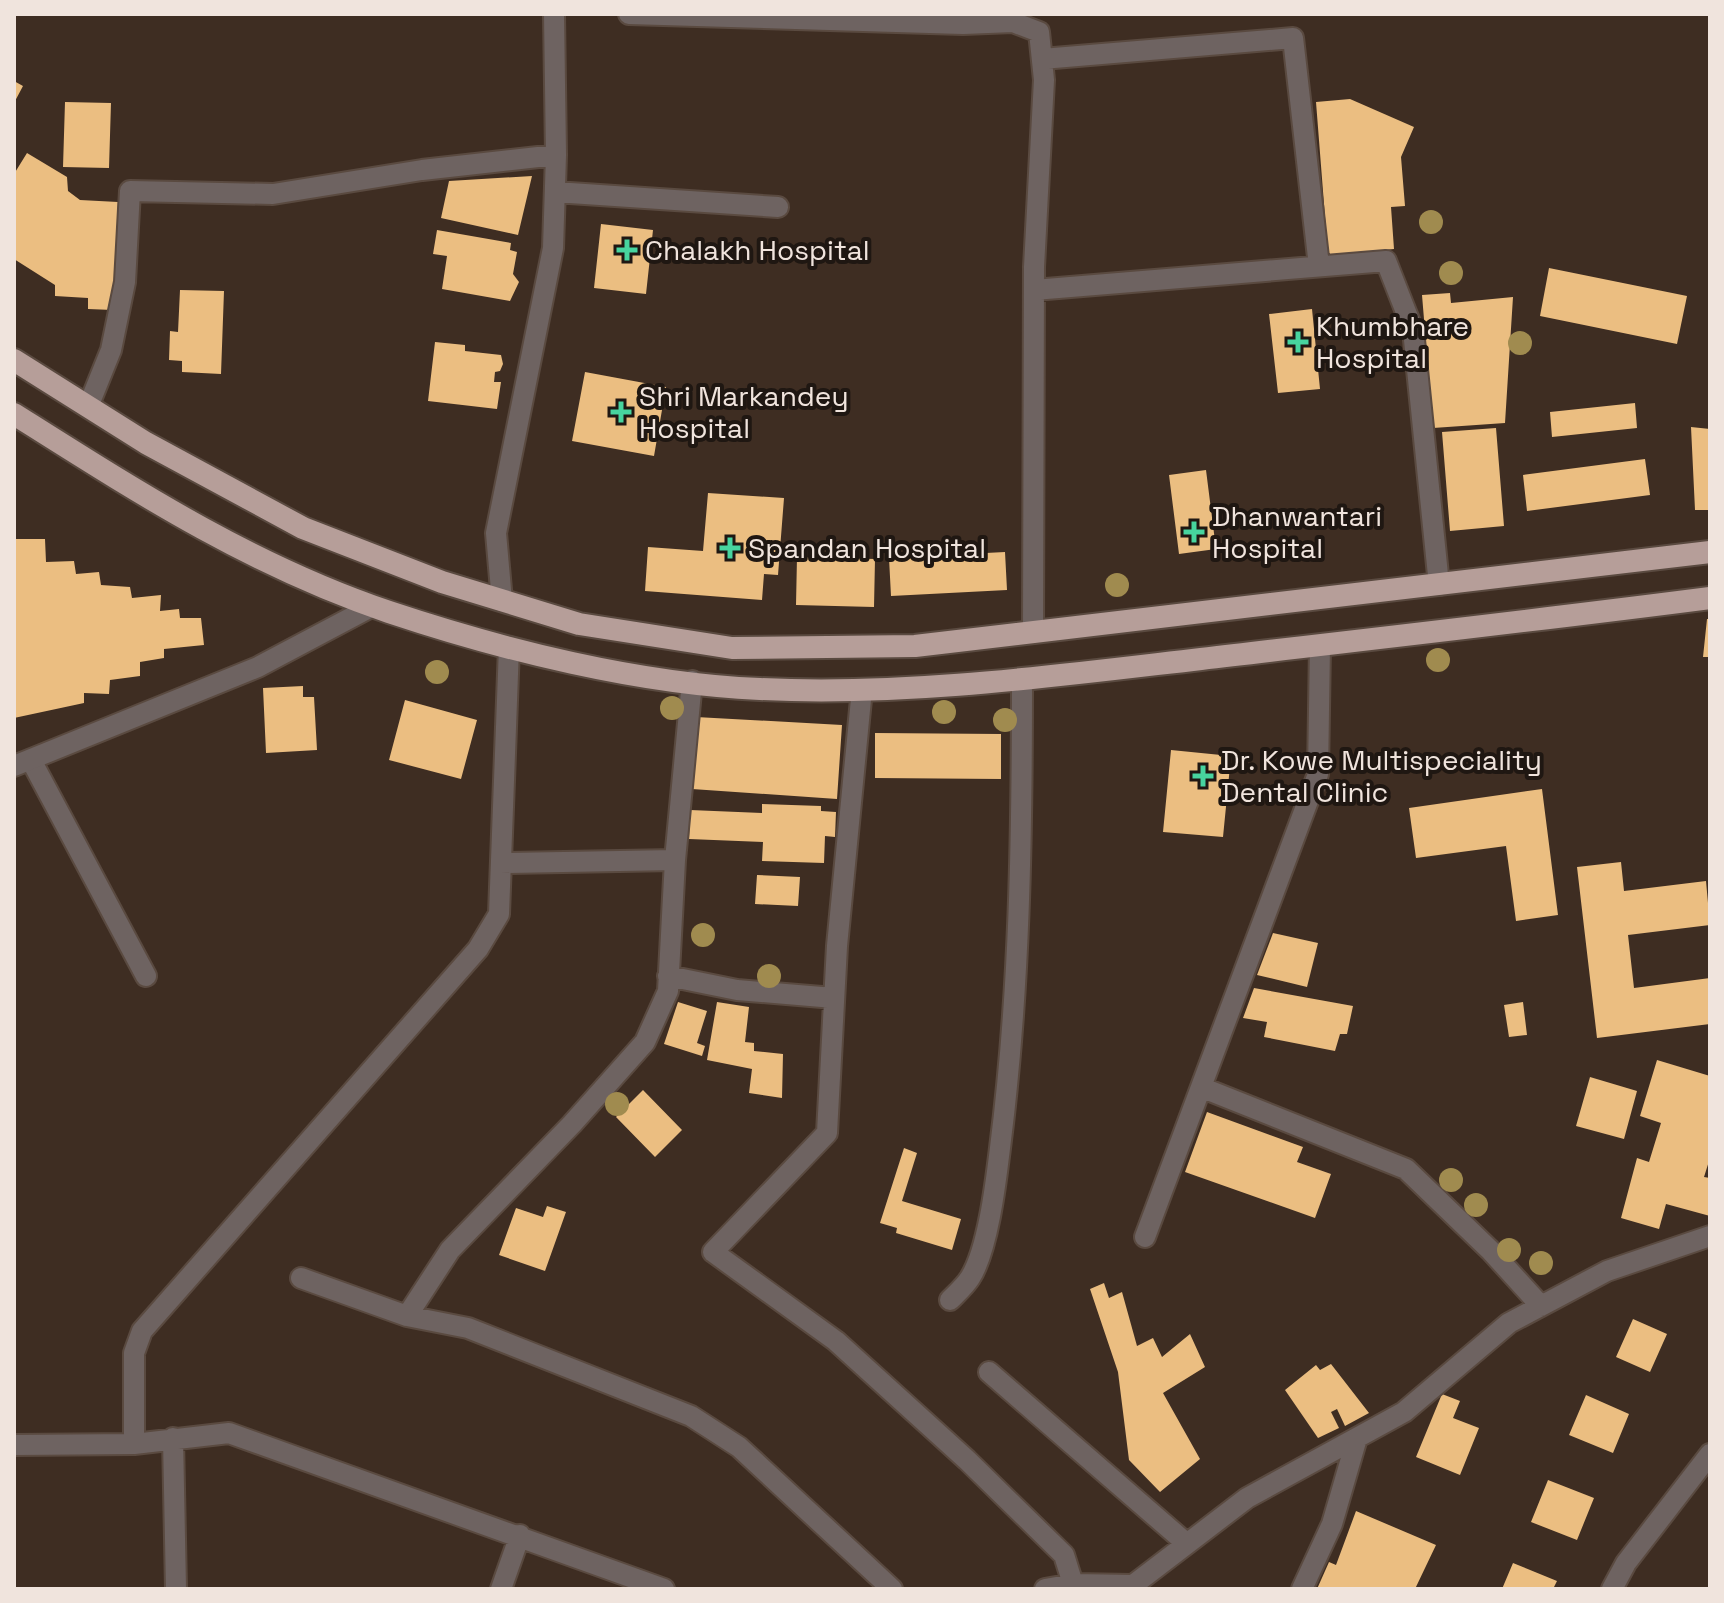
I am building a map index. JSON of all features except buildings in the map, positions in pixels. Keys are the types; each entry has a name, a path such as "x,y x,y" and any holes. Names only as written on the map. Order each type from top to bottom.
{"highway":[{"path":"14,360 146,443 303,528 442,582 579,624 732,648 915,646 1710,552"},
{"path":"14,414 186,522 266,563 373,606 509,647 621,672 755,689 862,689 1022,679 1710,598"}],"street":[{"path":"502,601 496,533 553,248 556,155 554,14"},
{"path":"629,14 933,23 1013,22 1039,32 1042,59 1034,290 1033,633"},
{"path":"1042,59 1293,38 1319,266"},
{"path":"88,407 111,350 125,282 130,191 273,194 422,170 556,155"},
{"path":"555,192 778,207"},
{"path":"1034,290 1386,261 1413,330 1439,585"},
{"path":"146,976 23,763 258,667 373,606"},
{"path":"1145,1237 1318,774 1320,645"},
{"path":"134,1444 134,1353 142,1331 478,949 499,914 509,647"},
{"path":"950,1300 971,1276 985,1233 996,1184 1011,1065 1022,831 1022,679"},
{"path":"407,1316 450,1250 572,1124 645,1042 668,991 675,860 692,681"},
{"path":"862,689 834,998 827,1133 713,1252 836,1341 967,1460 1064,1555 1073,1584"},
{"path":"501,863 675,860"},
{"path":"668,976 737,990 834,998"},
{"path":"1203,1088 1406,1169 1490,1250 1541,1306"},
{"path":"1045,1589 1073,1584 1130,1587 1247,1498 1404,1412 1509,1323 1607,1271 1710,1236"},
{"path":"301,1278 407,1316 468,1328 691,1416 739,1447 892,1589"},
{"path":"989,1372 1186,1543"},
{"path":"14,1445 134,1444 229,1433 664,1589"},
{"path":"173,1438 176,1589"},
{"path":"1302,1589 1332,1524 1357,1438"},
{"path":"1612,1589 1626,1563 1710,1454"},
{"path":"501,1589 520,1535"}],"place":[{"name":"Chalakh Hospital","path":"627,250"},
{"name":"Khumbhare Hospital","path":"1298,342"},
{"name":"Shri Markandey Hospital","path":"621,412"},
{"name":"Dhanwantari Hospital","path":"1194,532"},
{"name":"Spandan Hospital","path":"730,548"},
{"name":"Dr. Kowe Multispeciality Dental Clinic","path":"1203,776"}]}
